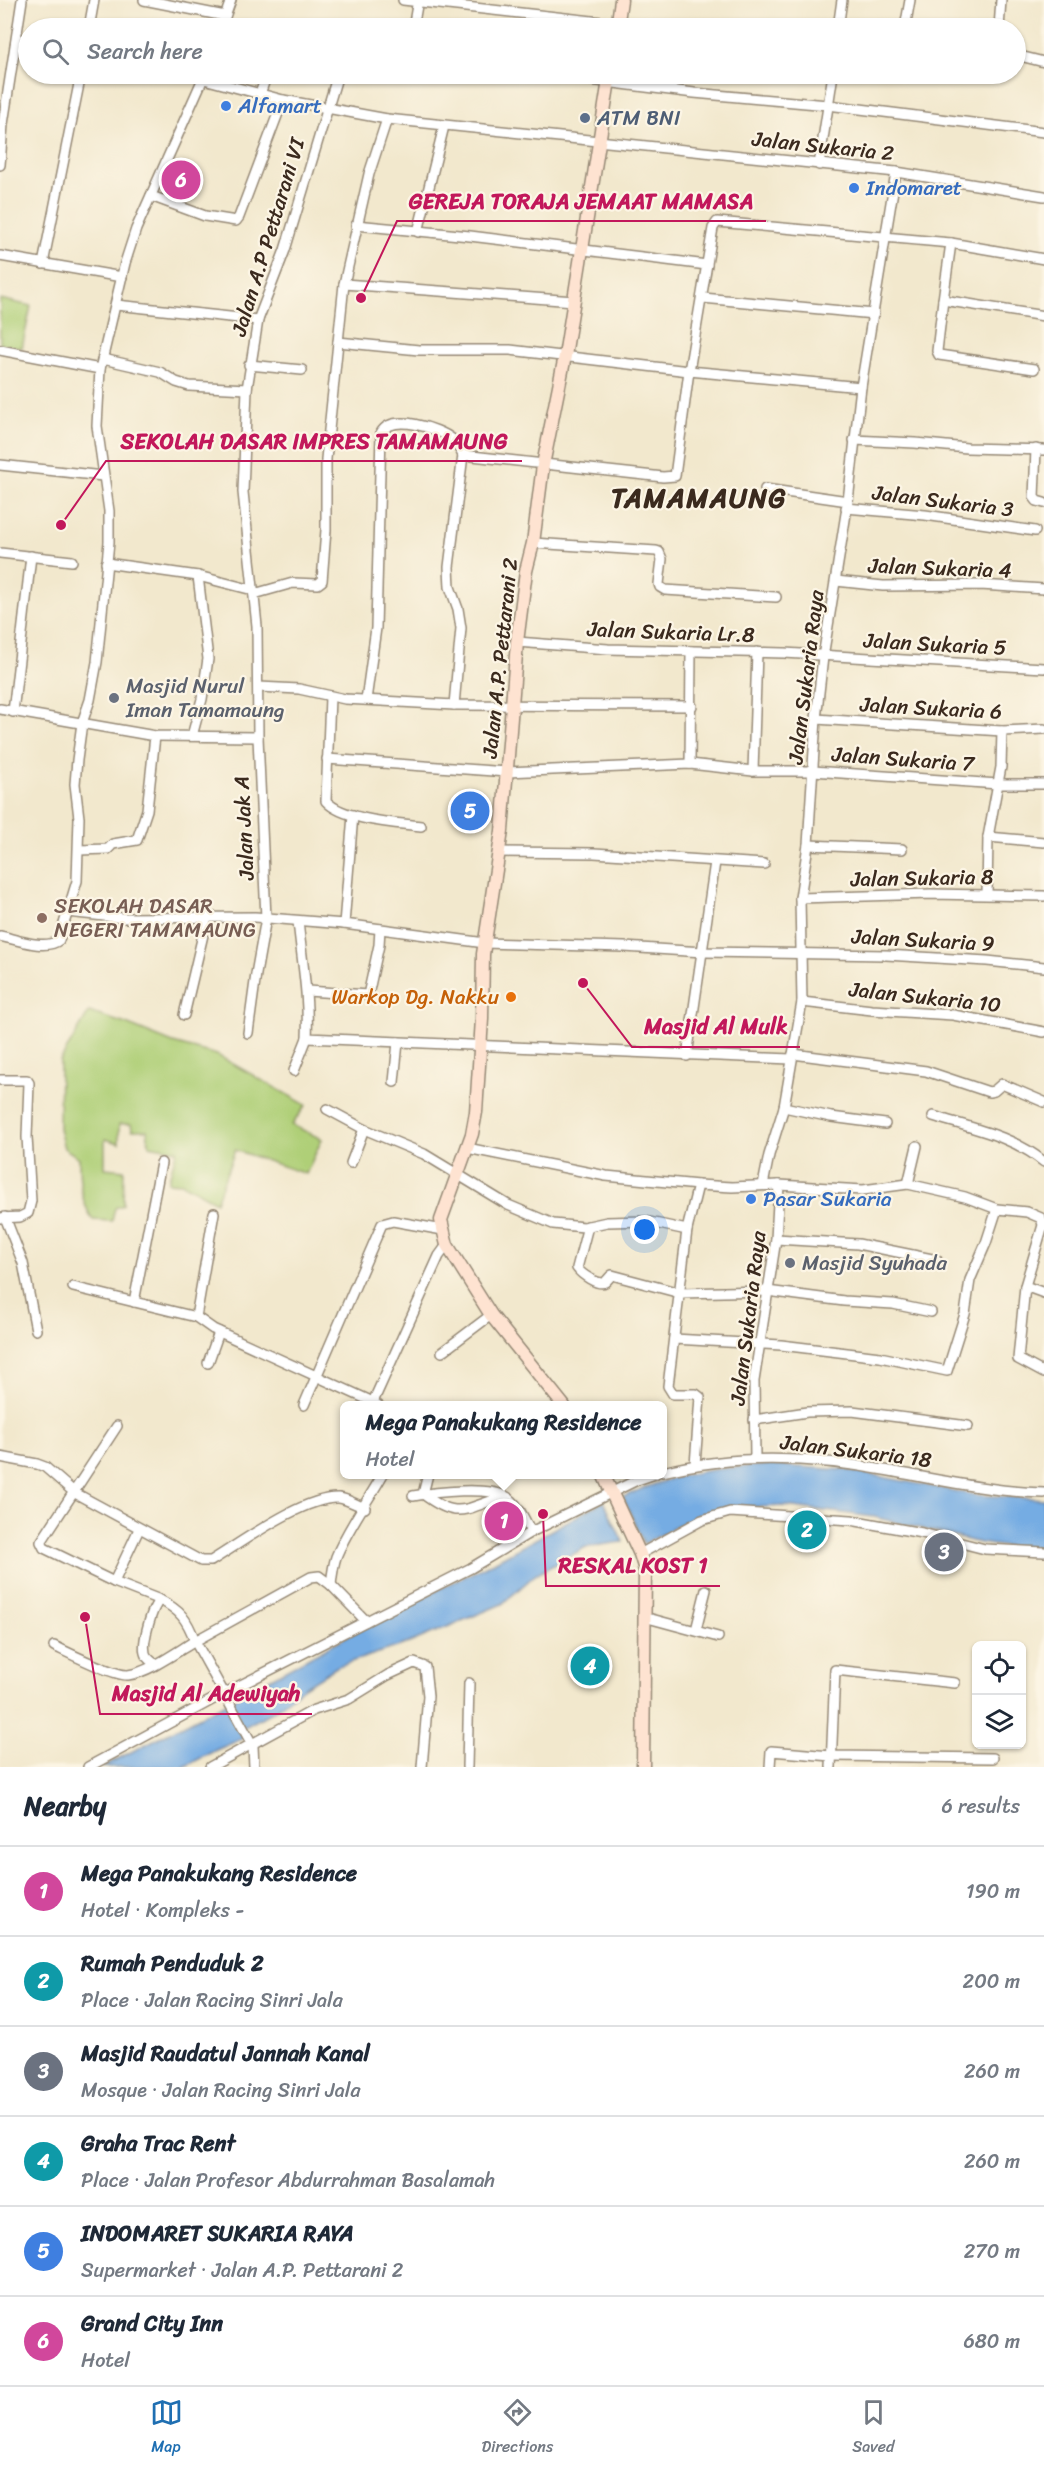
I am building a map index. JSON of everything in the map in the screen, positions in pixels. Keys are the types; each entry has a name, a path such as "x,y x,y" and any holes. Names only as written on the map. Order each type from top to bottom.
{"street":[{"path":"19,18 22,0"},
{"path":"91,18 94,0"},
{"path":"144,0 225,16 231,0"},
{"path":"403,0 554,18"},
{"path":"619,18 621,0"},
{"path":"839,18 842,0"},
{"path":"907,18 910,0"},
{"path":"1000,18 1001,0"},
{"path":"415,18 418,1"},
{"path":"0,165 3,124 18,26"},
{"path":"1026,58 1044,62"},
{"path":"43,264 79,84"},
{"path":"0,936 46,945 55,943 59,940 77,881 75,784 82,723 90,700 97,662 109,525 97,426 100,369 136,229 200,84"},
{"name":"Jalan Sukaria 2","path":"229,84 327,110 387,119 896,172 1044,196"},
{"path":"260,94 264,84"},
{"name":"Jalan A.P Pettarani VI","path":"258,737 259,687 254,592 243,492 249,365 258,320 285,250 335,84"},
{"name":"Jalan A.P. Pettarani 2","path":"560,1401 491,1315 447,1245 442,1218 467,1148 476,1112 481,1044 482,972 499,852 525,571 533,543 543,465 565,357 608,84"},
{"path":"646,84 694,93 828,105 1044,132"},
{"path":"819,165 831,84"},
{"path":"151,196 205,216 233,222 238,219 283,100"},
{"path":"106,563 198,576 254,592 293,583 318,584 322,581 326,530 326,459 344,284 356,225 387,119"},
{"path":"418,232 444,126"},
{"name":"Jalan Sukaria Raya","path":"763,1185 769,1155 784,1107 802,1002 800,897 808,845 816,718 823,657 847,504 861,387 896,172"},
{"path":"463,456 673,478 676,473 689,371 713,228 719,221 951,243 1044,259"},
{"path":"356,225 707,265"},
{"path":"951,243 937,351 939,355 1034,369"},
{"path":"0,256 122,277"},
{"path":"344,284 574,302"},
{"path":"703,298 874,314"},
{"path":"943,300 1044,316"},
{"path":"116,305 258,320"},
{"path":"338,342 419,350 498,349 689,371 861,387"},
{"path":"0,350 100,369"},
{"path":"103,359 160,372 176,382 189,386 247,389"},
{"path":"249,365 302,370"},
{"path":"366,700 376,628 381,433 386,426 403,423 418,425 453,440 463,456 449,567 450,587 458,609 460,628 454,705"},
{"path":"854,440 967,448 1040,449 1033,494 1037,501 1044,503"},
{"path":"0,465 103,476"},
{"name":"Jalan Sukaria 3","path":"765,489 1038,533"},
{"path":"533,543 656,551 662,558 660,587 665,590 776,597"},
{"path":"0,553 72,561"},
{"path":"13,712 31,556"},
{"path":"192,736 202,699 208,659 198,576"},
{"name":"Jalan Sukaria 4","path":"836,581 883,586 980,585 1044,589"},
{"name":"Jalan Sukaria Lr.8","path":"517,642 608,649 757,652 823,657"},
{"path":"690,764 691,651"},
{"path":"753,771 757,652"},
{"name":"Jalan Sukaria 5","path":"823,657 1044,668"},
{"path":"259,687 298,689 330,697 454,705 692,706"},
{"path":"330,697 326,801 353,815 421,826"},
{"path":"0,709 155,736 258,737"},
{"name":"Jalan Sukaria 6","path":"816,718 1002,731 1044,729"},
{"path":"987,894 988,837 1004,743 1002,731"},
{"path":"78,850 108,849 114,844 137,840 147,810 155,736"},
{"name":"Jalan Jak A","path":"248,1033 266,918 258,737"},
{"name":"Jalan Sukaria 7","path":"327,759 507,772 690,764 753,771 813,771 998,784 1044,784"},
{"path":"344,924 353,815"},
{"path":"988,837 1044,842"},
{"path":"808,845 902,849"},
{"path":"499,852 594,853 764,864"},
{"path":"687,1056 715,862"},
{"name":"Jalan Sukaria 8","path":"800,897 901,894 1044,896"},
{"name":"Jalan Sukaria 9","path":"68,912 123,918 266,918 344,924 485,943 952,959 1044,967"},
{"path":"184,1015 207,918"},
{"path":"294,1071 307,1038 307,991 298,921"},
{"path":"307,991 368,995 380,929"},
{"name":"Jalan Sukaria 10","path":"802,1002 872,1010 953,1015 1044,1032"},
{"path":"307,1038 481,1044 687,1056 792,1056 926,1071 989,1092 1002,1084 1044,1102"},
{"path":"394,1082 398,1042"},
{"path":"0,1080 27,1080 29,1083 30,1211 20,1217 2,1217 23,1263 36,1330"},
{"path":"784,1107 831,1117 885,1124"},
{"path":"327,1109 364,1129 424,1154 456,1176 527,1215 562,1226 645,1221 687,1230"},
{"path":"933,1116 993,1134 1035,1154 1044,1162"},
{"path":"351,1163 364,1129"},
{"path":"908,1184 917,1146"},
{"path":"467,1148 606,1176 698,1185 732,1187 779,1185 863,1190 908,1184 965,1197 997,1209 1027,1212 1041,1218 1042,1238 1025,1286 1018,1359 1044,1373"},
{"path":"134,1302 161,1163"},
{"path":"695,1465 700,1397 696,1394 673,1394 669,1389 669,1374 687,1230 698,1185"},
{"name":"Jalan Sukaria Raya","path":"755,1459 754,1381 776,1239 779,1185"},
{"path":"674,1339 880,1357 947,1371 965,1314 970,1280 986,1243 997,1209"},
{"path":"196,1317 214,1213"},
{"path":"304,1405 382,1224 393,1221 443,1230"},
{"path":"588,1226 577,1268 585,1278 604,1283 612,1275 680,1293 767,1291 844,1301 893,1304 931,1312"},
{"path":"776,1239 858,1244 937,1260"},
{"path":"377,1401 439,1256 447,1245"},
{"path":"1025,1286 1044,1293"},
{"path":"73,1287 196,1317 219,1332 369,1401"},
{"path":"442,1352 491,1315"},
{"path":"208,1363 219,1332"},
{"path":"754,1420 807,1412 852,1411 968,1426"},
{"path":"117,1426 75,1493 47,1532 42,1545 114,1582 160,1600 181,1612 251,1743 254,1767"},
{"path":"0,1457 45,1467 75,1493 205,1562 211,1561 289,1513 315,1503 339,1498 365,1508"},
{"name":"Jalan Sukaria 18","path":"667,1471 695,1465 755,1459 797,1459 1044,1493"},
{"path":"331,1586 335,1559 380,1479"},
{"path":"418,1495 426,1479"},
{"path":"605,1479 645,1570 643,1767"},
{"path":"88,1767 471,1568 531,1532 612,1495 640,1479"},
{"path":"418,1495 488,1492 506,1496 512,1500 531,1532"},
{"path":"418,1495 438,1505 462,1512 486,1501 506,1496"},
{"path":"638,1551 702,1520 730,1512 851,1520 922,1533 985,1549 1044,1552"},
{"path":"114,1582 139,1529"},
{"path":"54,1646 123,1675 131,1675 155,1664 251,1608 310,1577 319,1576 366,1621"},
{"path":"696,1630 706,1590"},
{"path":"155,1664 146,1655 145,1646 154,1607 160,1600"},
{"path":"644,1617 718,1637"},
{"path":"210,1767 314,1710 349,1699 408,1665 420,1664 425,1667 428,1696 422,1767"},
{"path":"831,1767 835,1670 955,1683"},
{"path":"467,1767 469,1683"},
{"path":"770,1767 771,1751 929,1762 993,1758"}],"green space":[{"path":"0,299 31,306 22,348 0,344"},
{"path":"89,1012 173,1043 217,1055 306,1105 292,1125 322,1139 306,1174 235,1150 216,1202 182,1183 168,1182 177,1150 149,1145 147,1130 132,1130 131,1124 119,1124 119,1143 105,1139 105,1168 124,1170 123,1205 115,1208 112,1221 93,1220 85,1205 81,1190 79,1158 64,1148 59,1129 60,1061"}],"water":[{"path":"769,1465 846,1470 976,1495 1044,1499 1044,1547 1014,1548 980,1543 874,1517 785,1506 732,1508 698,1515 644,1544 623,1497 660,1482 694,1473"},
{"path":"604,1501 623,1542 586,1547 535,1575 502,1604 409,1643 338,1666 304,1687 275,1710 239,1730 244,1738 184,1767 102,1767 224,1704 371,1623 494,1562"}],"place":[{"name":"Alfamart","path":"226,106"},
{"name":"ATM BNI","path":"585,118"},
{"name":"Grand City Inn","path":"181,180"},
{"name":"Indomaret","path":"854,188"},
{"name":"GEREJA TORAJA JEMAAT MAMASA","path":"361,298"},
{"name":"SEKOLAH DASAR IMPRES TAMAMAUNG","path":"61,525"},
{"name":"Masjid Nurul Iman Tamamaung","path":"114,698"},
{"name":"INDOMARET SUKARIA RAYA","path":"470,811"},
{"name":"SEKOLAH DASAR NEGERI TAMAMAUNG","path":"42,918"},
{"name":"Masjid Al Mulk","path":"583,983"},
{"name":"Warkop Dg. Nakku","path":"511,997"},
{"name":"Pasar Sukaria","path":"751,1199"},
{"name":"Masjid Syuhada","path":"790,1263"},
{"name":"RESKAL KOST 1","path":"543,1514"},
{"name":"Mega Panakukang Residence","path":"504,1521"},
{"name":"Rumah Penduduk 2","path":"807,1530"},
{"name":"Masjid Raudatul Jannah Kanal","path":"944,1552"},
{"name":"Masjid Al Adewiyah","path":"85,1617"},
{"name":"Graha Trac Rent","path":"590,1666"}],"district":[{"name":"TAMAMAUNG","path":"699,498"}]}
